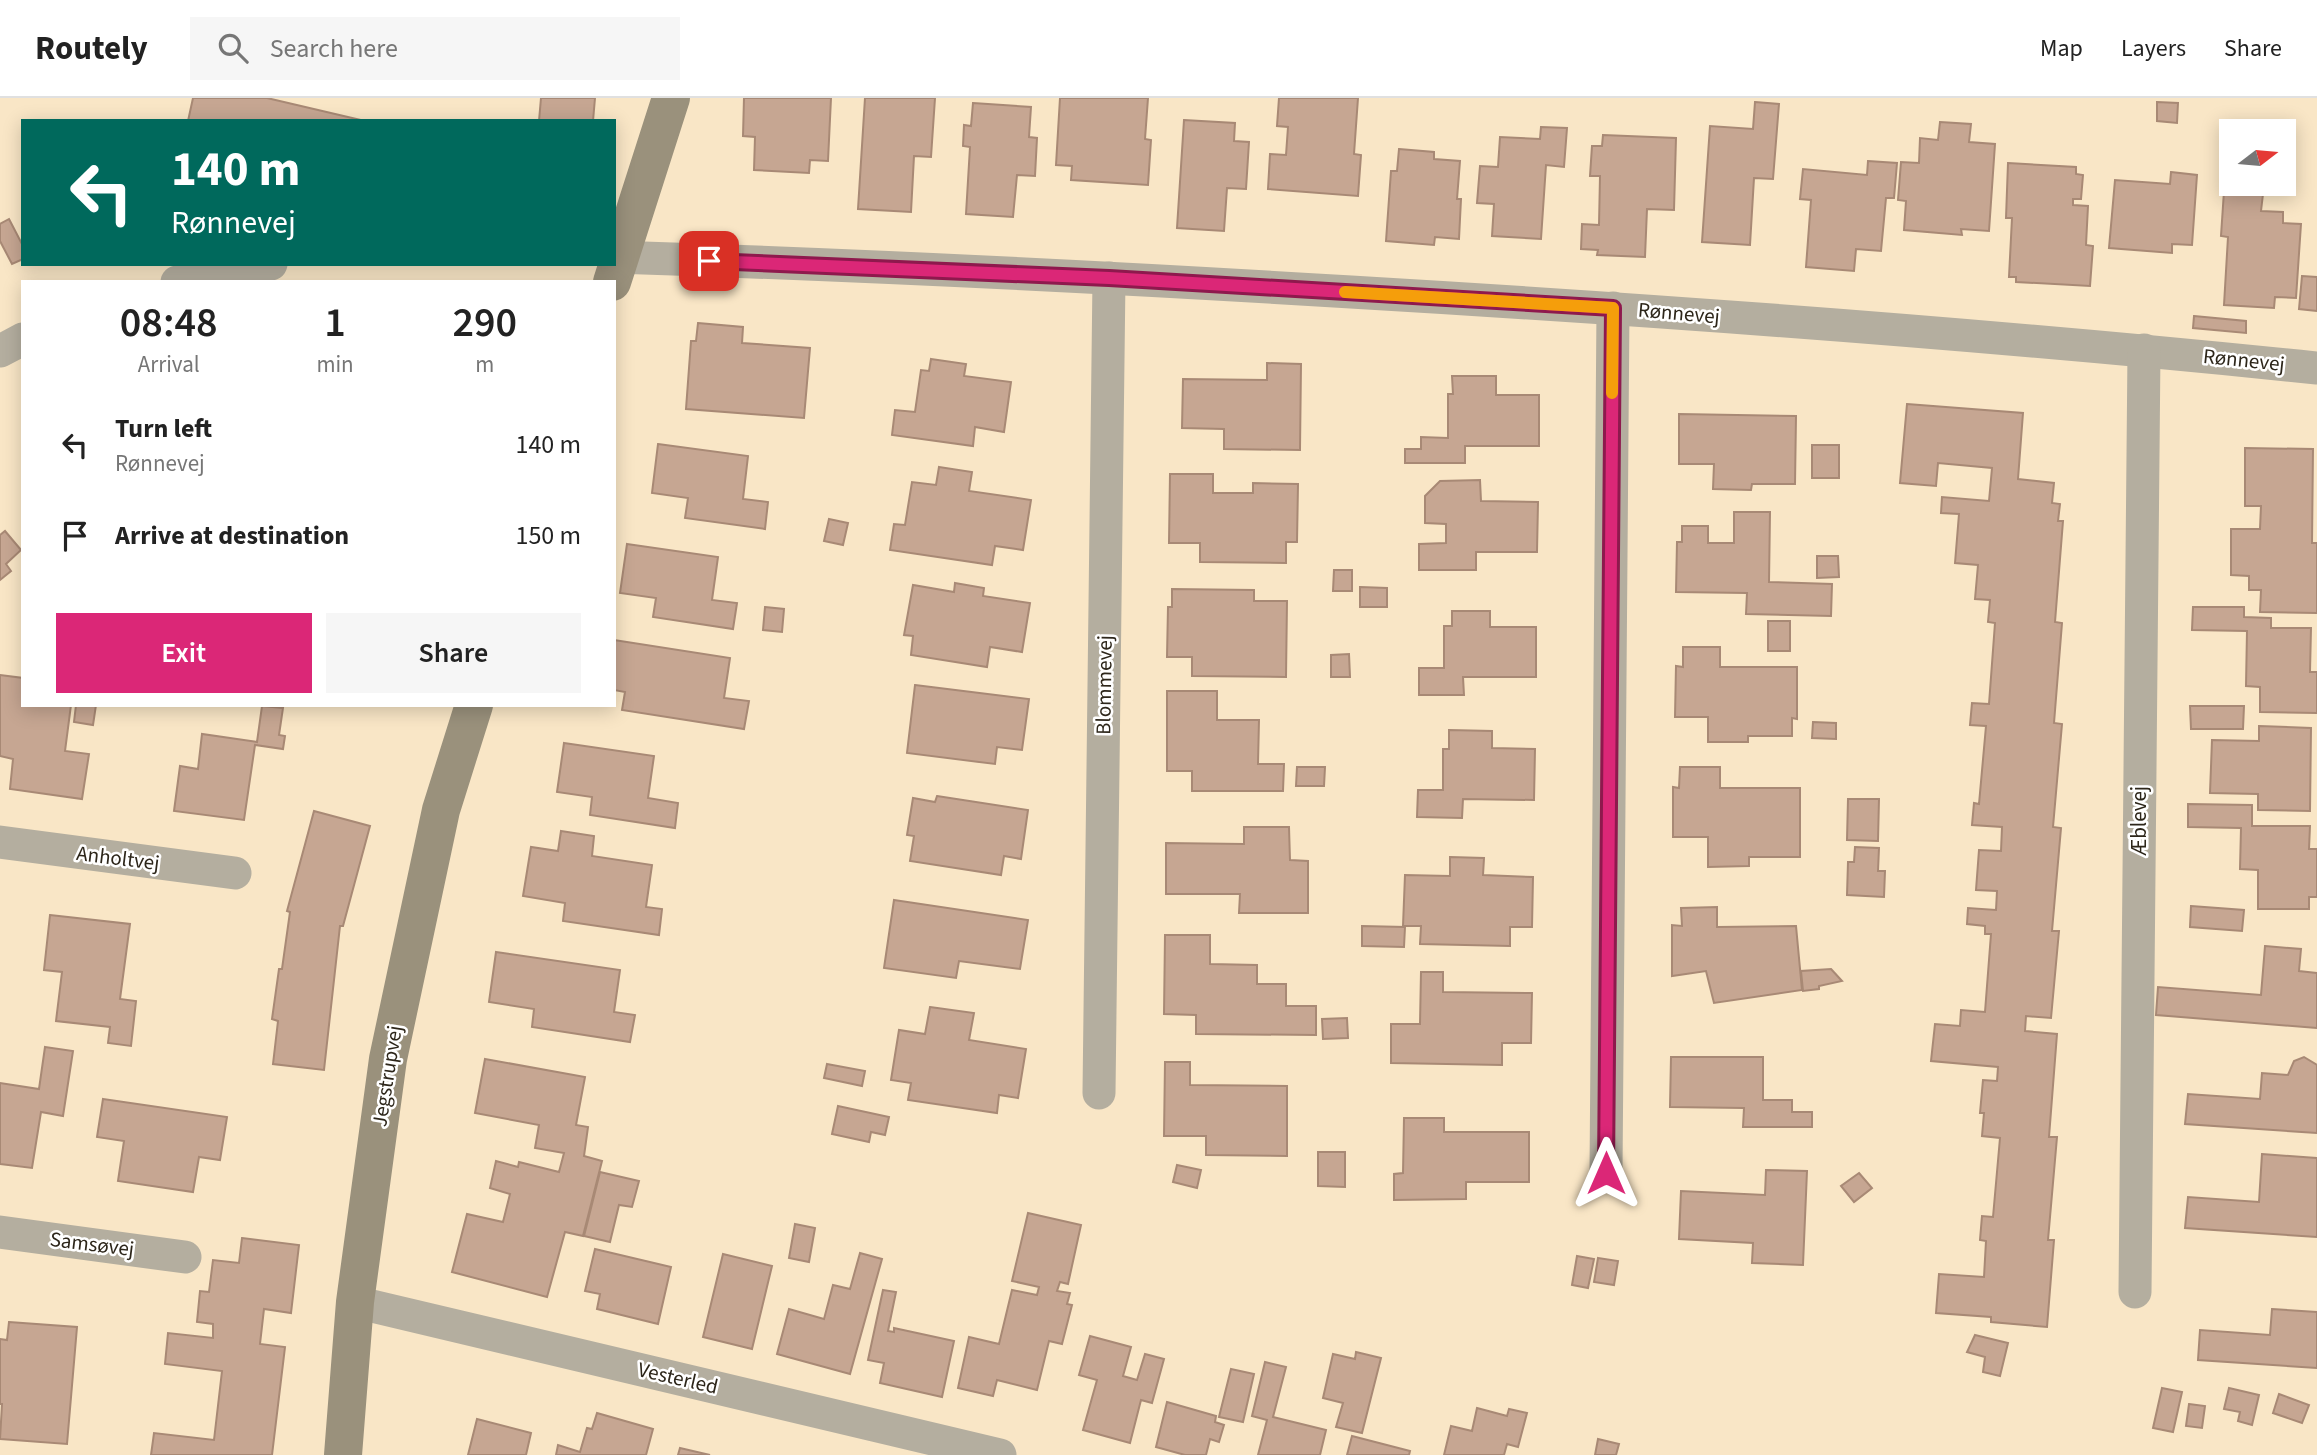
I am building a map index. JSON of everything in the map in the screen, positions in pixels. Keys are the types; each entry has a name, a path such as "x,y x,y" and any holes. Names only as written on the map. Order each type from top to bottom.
{"street":[{"path":"616,262 671,98"},
{"name":"Rønnevej","path":"616,265 1109,278 1613,308 2144,350 2317,368"},
{"path":"187,280 261,266"},
{"name":"Blommevej","path":"1099,1093 1109,278"},
{"path":"1606,1173 1613,308"},
{"path":"0,351 21,340"},
{"name":"Æblevej","path":"2136,1292 2144,350"},
{"name":"Jegstrupvej","path":"344,1455 355,1301 388,1059 441,810 473,707"},
{"name":"Anholtvej","path":"0,842 235,873"},
{"name":"Samsøvej","path":"0,1232 185,1256"},
{"name":"Vesterled","path":"355,1301 1000,1455"}],"building":[{"path":"193,98 267,98 356,119 188,119"},
{"path":"541,98 595,98 593,119 539,119"},
{"path":"744,98 831,98 828,161 810,160 809,173 754,170 755,137 743,136"},
{"path":"865,98 935,98 931,157 914,156 911,212 858,209"},
{"path":"1060,98 1148,98 1145,139 1151,140 1148,185 1071,180 1072,166 1056,165"},
{"path":"1279,98 1358,98 1354,154 1361,155 1358,196 1268,189 1270,154 1286,155 1288,127 1277,126"},
{"path":"1755,102 1779,104 1773,179 1754,178 1750,245 1702,242 1710,126 1753,129"},
{"path":"2157,102 2178,103 2177,123 2157,121"},
{"path":"973,103 1031,107 1029,137 1037,138 1035,176 1017,175 1013,217 966,214 970,147 963,146 964,125 971,126"},
{"path":"1184,120 1235,123 1234,141 1249,142 1246,189 1227,188 1224,231 1177,228"},
{"path":"1940,122 1971,124 1969,142 1995,144 1989,231 1961,229 1962,235 1904,230 1906,201 1898,200 1901,162 1919,163 1920,138 1938,140"},
{"path":"1541,127 1567,128 1564,167 1546,165 1541,239 1492,236 1494,204 1477,203 1480,166 1498,167 1500,137 1540,139"},
{"path":"1603,135 1676,138 1674,210 1647,209 1645,257 1597,255 1598,250 1581,249 1582,224 1599,225 1600,176 1590,176 1592,146 1602,146"},
{"path":"1399,149 1434,152 1434,159 1460,161 1457,199 1461,199 1459,239 1435,237 1434,245 1386,241 1391,171 1397,171"},
{"path":"1868,161 1897,163 1894,198 1886,198 1881,251 1856,249 1854,271 1806,267 1811,200 1800,199 1803,169 1867,175"},
{"path":"2008,163 2076,167 2076,174 2083,175 2081,199 2073,199 2073,205 2088,206 2086,245 2093,246 2090,286 2016,282 2016,277 2009,277 2012,218 2006,218"},
{"path":"2171,172 2197,175 2192,245 2172,244 2172,253 2109,248 2115,180 2170,184"},
{"path":"2224,196 2263,196 2261,211 2283,212 2283,223 2301,224 2296,298 2275,297 2274,308 2224,305 2228,237 2221,236"},
{"path":"9,219 21,242 21,260 12,264 0,241 0,224"},
{"path":"2302,276 2317,277 2317,311 2299,309"},
{"path":"2194,316 2246,321 2246,333 2193,328"},
{"path":"698,323 743,327 742,343 810,348 804,418 686,409 691,341 696,341"},
{"path":"931,359 966,364 964,376 1011,382 1004,432 975,427 973,446 892,435 895,410 915,412 921,370 929,371"},
{"path":"1267,363 1301,364 1300,450 1224,449 1224,429 1182,428 1183,379 1267,380"},
{"path":"1452,376 1496,376 1496,395 1539,395 1539,446 1465,446 1465,463 1405,463 1405,449 1421,449 1421,437 1448,438 1448,394 1453,394"},
{"path":"1907,404 2023,413 2018,479 2054,483 2052,503 2060,504 2058,521 2063,521 2055,622 2062,623 2054,723 2062,724 2053,827 2061,828 2052,931 2059,931 2051,1018 2026,1016 2025,1031 2057,1034 2049,1137 2057,1137 2048,1240 2054,1240 2047,1327 1991,1322 1991,1317 1936,1313 1939,1274 1984,1277 1986,1241 1980,1240 1982,1216 1993,1217 2000,1138 1982,1136 1984,1113 1980,1113 1983,1080 1997,1081 1998,1067 1931,1061 1935,1024 1960,1026 1961,1010 1985,1012 1991,934 1985,934 1985,926 1967,924 1968,908 1996,910 1997,891 1976,890 1979,850 2001,851 2002,827 1972,825 1974,803 1979,804 1986,726 1970,725 1972,703 1989,704 1995,623 1988,622 1990,600 1975,599 1978,565 1955,563 1959,514 1941,513 1942,497 1989,501 1992,468 1938,463 1936,486 1900,483"},
{"path":"1679,414 1796,416 1795,484 1752,484 1751,490 1713,489 1714,464 1679,464"},
{"path":"658,444 748,456 743,499 768,502 765,529 685,518 688,498 652,493"},
{"path":"1812,445 1839,445 1839,478 1812,478"},
{"path":"2245,448 2313,449 2312,543 2317,543 2317,613 2260,612 2261,590 2249,590 2249,576 2231,575 2231,529 2260,529 2261,506 2245,506"},
{"path":"939,467 972,472 969,491 1031,500 1023,550 995,546 992,565 890,550 894,524 905,525 912,482 936,485"},
{"path":"1170,474 1213,474 1213,493 1253,493 1253,483 1298,484 1297,542 1286,542 1286,563 1200,562 1200,543 1169,543"},
{"path":"1480,480 1481,501 1538,502 1537,552 1476,552 1476,570 1419,570 1419,544 1446,543 1446,524 1425,523 1425,496 1440,481"},
{"path":"1734,512 1770,512 1769,582 1832,584 1831,616 1746,614 1747,593 1676,592 1677,542 1682,542 1682,526 1708,526 1708,543 1734,543"},
{"path":"829,519 848,523 843,545 824,541"},
{"path":"5,531 21,550 6,564 11,571 0,580 0,535"},
{"path":"627,544 718,557 712,600 737,603 733,629 653,617 656,598 620,593"},
{"path":"1817,556 1838,556 1839,577 1817,578"},
{"path":"1334,570 1352,570 1352,591 1333,591"},
{"path":"955,583 984,588 983,596 1030,603 1022,652 990,647 987,667 911,655 913,636 904,635 913,585 954,592"},
{"path":"1360,587 1387,588 1387,607 1360,607"},
{"path":"1172,589 1254,590 1254,601 1287,601 1286,677 1192,676 1192,657 1167,657 1168,607 1172,607"},
{"path":"765,607 784,609 782,632 763,630"},
{"path":"2193,607 2244,607 2244,617 2271,618 2271,628 2311,628 2310,672 2317,672 2317,713 2260,712 2260,687 2246,686 2247,631 2192,630"},
{"path":"1452,611 1490,611 1490,627 1536,627 1536,677 1463,677 1464,695 1419,695 1419,668 1444,668 1444,626 1452,626"},
{"path":"1768,621 1790,621 1790,651 1768,651"},
{"path":"616,640 730,658 724,698 749,701 744,729 622,710 625,692 616,690"},
{"path":"1683,647 1720,647 1720,667 1797,667 1797,719 1792,718 1792,736 1748,736 1748,742 1708,742 1708,717 1675,717 1676,666 1683,667"},
{"path":"1349,654 1350,677 1331,677 1331,655"},
{"path":"0,675 21,678 21,707 71,707 65,751 89,754 82,799 10,789 13,759 0,756"},
{"path":"915,685 1029,699 1022,750 997,747 995,764 907,753"},
{"path":"1167,691 1217,691 1217,720 1259,720 1258,764 1284,764 1283,791 1192,791 1192,771 1167,771"},
{"path":"2190,706 2244,706 2243,729 2191,729"},
{"path":"76,707 96,707 93,725 74,722"},
{"path":"262,707 283,708 279,735 285,736 283,749 255,745 244,820 174,811 180,766 198,769 202,734 257,742"},
{"path":"1813,722 1836,723 1836,739 1812,738"},
{"path":"2259,726 2311,728 2310,811 2258,810 2258,794 2210,793 2212,740 2259,741"},
{"path":"1449,730 1492,731 1492,748 1535,749 1534,800 1463,799 1462,818 1417,817 1418,790 1443,790 1443,749 1449,749"},
{"path":"564,743 654,756 648,798 678,803 675,828 590,815 592,797 557,792"},
{"path":"1297,767 1325,767 1324,786 1296,786"},
{"path":"1680,767 1720,767 1720,788 1800,788 1800,857 1749,857 1749,866 1708,867 1708,837 1673,837 1673,787 1679,788"},
{"path":"937,796 1028,810 1021,859 1004,856 1001,875 910,861 914,836 907,835 913,798 935,802"},
{"path":"1848,799 1879,799 1878,841 1847,840"},
{"path":"2188,804 2252,805 2252,826 2310,826 2309,849 2317,849 2317,897 2309,897 2309,909 2258,909 2258,870 2240,869 2241,828 2188,827"},
{"path":"314,811 370,826 343,926 340,926 324,1070 273,1064 278,1021 272,1019 290,912 287,911"},
{"path":"1244,827 1289,827 1290,860 1308,861 1308,913 1239,913 1240,894 1166,894 1166,843 1244,844"},
{"path":"561,831 594,836 592,856 652,865 646,907 662,909 659,935 563,921 565,903 523,896 531,847 558,851"},
{"path":"1855,847 1879,848 1878,871 1885,871 1884,897 1847,895 1848,862 1854,862"},
{"path":"1450,857 1484,858 1483,875 1533,877 1532,927 1510,927 1510,946 1420,944 1421,926 1403,926 1405,875 1450,876"},
{"path":"894,900 1028,920 1020,969 959,961 956,978 884,968"},
{"path":"2191,906 2244,910 2242,931 2190,927"},
{"path":"1717,907 1717,927 1796,926 1802,990 1714,1003 1706,971 1672,976 1672,925 1682,926 1681,908"},
{"path":"50,915 130,924 120,999 136,1001 131,1046 108,1043 110,1027 56,1021 62,972 44,970"},
{"path":"1362,926 1405,927 1404,947 1362,946"},
{"path":"1165,935 1210,935 1210,964 1257,965 1257,984 1286,984 1286,1006 1316,1006 1316,1035 1196,1034 1196,1015 1164,1014"},
{"path":"2265,946 2301,949 2299,971 2317,973 2317,1028 2156,1015 2158,987 2261,995"},
{"path":"496,952 620,970 614,1012 635,1015 630,1042 532,1027 534,1009 489,1002"},
{"path":"1831,969 1842,981 1803,991 1801,971"},
{"path":"1421,972 1443,972 1443,992 1532,993 1531,1043 1502,1043 1502,1065 1391,1063 1391,1024 1420,1024"},
{"path":"930,1007 974,1013 969,1040 1026,1049 1018,1098 999,1095 997,1113 908,1100 911,1083 891,1080 899,1030 925,1034"},
{"path":"1347,1018 1348,1038 1323,1039 1322,1019"},
{"path":"45,1047 73,1051 63,1116 41,1112 32,1168 0,1164 0,1083 39,1089"},
{"path":"1671,1057 1763,1057 1763,1100 1792,1100 1792,1112 1812,1112 1812,1127 1743,1127 1744,1108 1670,1107"},
{"path":"2304,1057 2317,1065 2317,1133 2185,1124 2188,1094 2260,1099 2262,1073 2288,1075 2294,1061"},
{"path":"485,1059 585,1077 576,1125 588,1127 584,1156 602,1161 583,1236 565,1232 547,1297 452,1272 467,1214 503,1222 510,1194 490,1188 496,1161 518,1167 519,1162 559,1172 564,1153 535,1148 539,1125 475,1113"},
{"path":"1165,1062 1190,1062 1190,1085 1287,1086 1287,1156 1206,1155 1206,1136 1164,1136"},
{"path":"827,1064 865,1071 862,1086 824,1078"},
{"path":"103,1099 227,1117 220,1160 199,1157 193,1192 118,1181 124,1141 97,1137"},
{"path":"838,1106 889,1117 885,1135 871,1132 869,1142 832,1134"},
{"path":"1404,1118 1444,1118 1444,1132 1529,1132 1529,1182 1466,1182 1466,1199 1394,1200 1394,1174 1403,1173"},
{"path":"1318,1152 1345,1152 1345,1187 1318,1186"},
{"path":"2262,1154 2317,1158 2317,1237 2185,1228 2188,1197 2259,1202"},
{"path":"1177,1165 1201,1170 1197,1188 1173,1182"},
{"path":"1766,1170 1807,1171 1803,1265 1752,1263 1753,1243 1679,1239 1681,1191 1765,1195"},
{"path":"600,1172 639,1181 632,1207 619,1205 610,1242 584,1236"},
{"path":"1859,1173 1872,1188 1854,1202 1841,1186"},
{"path":"1028,1213 1081,1225 1068,1284 1060,1282 1057,1291 1070,1293 1067,1304 1072,1305 1062,1344 1049,1341 1037,1390 997,1380 993,1396 958,1388 969,1337 999,1344 1012,1290 1037,1295 1039,1287 1012,1281"},
{"path":"795,1224 815,1228 809,1262 789,1258"},
{"path":"242,1238 299,1245 291,1313 264,1309 260,1344 285,1347 272,1455 151,1455 154,1433 214,1440 222,1371 165,1364 168,1333 213,1338 213,1324 197,1322 200,1291 209,1292 213,1260 239,1263"},
{"path":"595,1249 671,1267 658,1324 597,1309 600,1294 585,1291"},
{"path":"860,1253 882,1259 850,1374 777,1354 789,1309 824,1319 833,1285 850,1289"},
{"path":"723,1254 772,1266 752,1349 703,1337"},
{"path":"1577,1256 1594,1259 1588,1288 1572,1285"},
{"path":"1598,1258 1618,1261 1614,1285 1594,1282"},
{"path":"883,1290 896,1292 888,1331 894,1332 894,1328 954,1341 942,1397 880,1383 884,1363 868,1360"},
{"path":"2272,1309 2317,1312 2317,1368 2198,1360 2200,1330 2270,1335"},
{"path":"9,1322 77,1327 67,1444 0,1439 0,1339 7,1340"},
{"path":"1975,1335 2008,1343 2000,1376 1983,1372 1985,1357 1967,1352"},
{"path":"1090,1336 1131,1347 1123,1376 1137,1380 1145,1354 1164,1359 1152,1403 1141,1400 1130,1443 1083,1430 1097,1380 1079,1375"},
{"path":"1356,1352 1381,1358 1362,1433 1336,1427 1343,1403 1323,1398 1333,1354 1355,1359"},
{"path":"1265,1362 1286,1367 1273,1417 1326,1430 1320,1455 1258,1455 1267,1420 1252,1416"},
{"path":"1231,1369 1254,1374 1243,1422 1219,1417"},
{"path":"2162,1388 2182,1392 2173,1432 2153,1428"},
{"path":"2229,1388 2259,1395 2252,1425 2238,1421 2240,1412 2224,1409"},
{"path":"2279,1394 2309,1405 2302,1423 2273,1413"},
{"path":"1167,1402 1216,1416 1215,1422 1224,1425 1219,1442 1210,1439 1206,1455 1185,1455 1156,1447"},
{"path":"2189,1404 2205,1406 2202,1428 2186,1426"},
{"path":"1477,1408 1507,1416 1509,1409 1527,1413 1518,1447 1507,1444 1504,1455 1444,1455 1451,1426 1472,1431"},
{"path":"597,1413 653,1429 646,1455 556,1455 558,1445 580,1452 587,1428 592,1429"},
{"path":"477,1419 531,1433 526,1455 468,1455"},
{"path":"1352,1436 1410,1451 1409,1455 1347,1455"},
{"path":"1598,1439 1619,1444 1616,1455 1595,1455"},
{"path":"680,1448 710,1455 678,1455"}],"slow traffic":[{"path":"1345,292 1613,308 1612,393"}],"route":[{"path":"709,261 1109,278 1613,308 1606,1173"}]}
